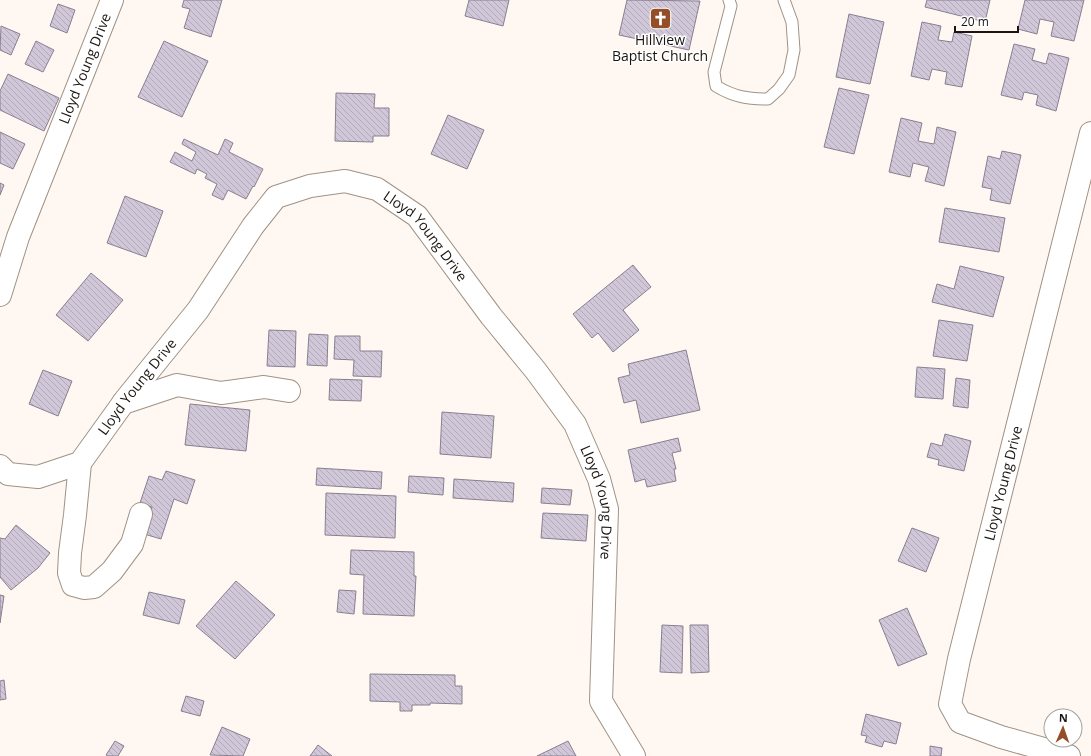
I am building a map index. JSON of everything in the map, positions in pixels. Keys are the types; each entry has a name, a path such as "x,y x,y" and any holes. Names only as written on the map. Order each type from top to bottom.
{"street":[{"name":"Lloyd Young Drive","path":"0,295 18,237 112,0"},
{"name":"Lloyd Young Drive","path":"1069,756 1001,738 960,722 950,704 959,659 1091,133"},
{"name":"Lloyd Young Drive","path":"80,463 123,403 198,310 253,226 276,197 310,186 345,181 377,189 417,216 491,316 540,377 575,424 599,479 607,509 601,701 634,756"},
{"path":"123,403 176,385 221,393 264,387 289,391"},
{"path":"0,466 8,474 38,477 80,463 76,515 70,553 70,573 73,584 84,588 94,587 112,571 132,544 141,514"}],"lane":[{"path":"729,0 731,6 714,72 716,86 727,93 748,99 768,99 779,89 789,74 794,50 792,22 784,0"}],"building":[{"path":"184,0 222,0 211,37 184,28 190,9 182,7"},
{"path":"469,0 509,0 503,26 465,16"},
{"name":"Hillview Baptist Church","path":"627,0 700,1 689,50 619,35"},
{"path":"927,0 990,0 985,22 925,7"},
{"path":"1025,0 1084,0 1074,41 1051,36 1054,22 1040,19 1037,34 1018,29"},
{"path":"58,4 75,10 67,33 50,26"},
{"path":"849,14 884,22 870,84 836,77"},
{"path":"922,22 941,26 938,40 952,42 954,32 972,36 962,87 945,84 947,72 932,69 929,80 911,76"},
{"path":"1,26 20,34 11,55 0,50"},
{"path":"36,41 54,50 43,72 25,64"},
{"path":"164,41 208,61 182,117 138,97"},
{"path":"1014,44 1035,49 1032,60 1046,64 1049,53 1069,58 1056,111 1036,105 1038,95 1024,92 1022,100 1001,95"},
{"path":"8,74 59,98 44,131 0,110 0,91"},
{"path":"839,88 869,95 854,154 824,147"},
{"path":"336,93 375,94 374,108 389,108 389,136 373,136 373,142 335,141"},
{"path":"448,115 484,130 467,169 431,154"},
{"path":"901,118 922,123 918,141 934,144 937,127 956,132 944,186 925,181 929,167 913,163 910,177 889,172"},
{"path":"0,132 25,144 13,169 0,163"},
{"path":"184,139 218,155 225,139 233,143 229,152 263,169 246,199 228,190 223,200 212,195 217,184 205,178 207,174 197,169 195,174 170,162 175,152 192,161 196,152 182,144"},
{"path":"1002,151 1021,155 1010,204 990,200 992,189 982,187 988,156 1000,159"},
{"path":"0,183 4,185 0,195"},
{"path":"125,196 163,211 146,257 107,243"},
{"path":"945,208 1005,218 999,252 939,242"},
{"path":"633,265 651,287 623,310 639,330 613,352 598,333 592,338 573,314"},
{"path":"960,266 1004,277 993,317 932,302 937,284 954,289"},
{"path":"91,273 123,300 88,341 56,315"},
{"path":"939,320 973,325 967,361 933,356"},
{"path":"269,330 296,331 295,367 267,366"},
{"path":"309,334 328,335 327,366 307,365"},
{"path":"335,336 360,336 360,351 382,351 381,377 353,376 354,360 334,359"},
{"path":"686,350 700,410 641,423 636,400 624,403 618,378 630,375 628,364"},
{"path":"917,367 945,369 943,399 915,397"},
{"path":"43,370 72,381 58,416 29,404"},
{"path":"956,378 970,380 968,408 953,406"},
{"path":"330,379 362,380 361,401 329,400"},
{"path":"190,404 250,410 246,451 185,445"},
{"path":"442,412 494,416 491,458 440,454"},
{"path":"945,434 971,441 964,471 938,465 939,460 927,457 931,443 942,446"},
{"path":"678,438 681,451 672,453 676,469 674,469 676,481 647,487 645,479 635,482 628,450"},
{"path":"317,468 382,472 381,489 316,485"},
{"path":"166,471 195,480 187,504 174,499 161,539 144,534 152,507 140,503 149,476 162,480"},
{"path":"409,476 444,478 443,495 408,492"},
{"path":"454,479 514,483 513,502 453,498"},
{"path":"542,488 572,490 570,505 541,503"},
{"path":"326,493 396,496 395,538 325,535"},
{"path":"543,513 588,515 586,541 541,538"},
{"path":"16,525 50,553 38,568 11,590 0,577 0,538 5,539"},
{"path":"912,528 939,538 926,572 898,561"},
{"path":"351,550 414,552 414,576 416,576 414,616 363,614 364,575 350,574"},
{"path":"236,581 275,615 235,659 196,626"},
{"path":"339,590 356,591 354,614 337,612"},
{"path":"149,592 185,600 179,624 143,615"},
{"path":"0,595 4,596 0,623"},
{"path":"907,608 927,654 898,666 879,620"},
{"path":"662,625 683,626 682,673 660,672"},
{"path":"690,625 708,625 709,672 691,673"},
{"path":"370,674 455,675 455,686 462,686 462,704 430,703 430,705 412,705 412,711 400,711 400,702 370,701"},
{"path":"4,680 6,699 0,700 0,681"},
{"path":"186,696 204,701 200,716 181,711"},
{"path":"866,714 901,723 896,744 884,741 882,747 865,742 867,736 861,735"},
{"path":"222,727 250,739 243,756 210,755"},
{"path":"115,741 124,746 118,756 106,755"},
{"path":"568,741 576,756 537,756"},
{"path":"318,745 332,756 310,756"},
{"path":"930,746 942,748 941,756 930,756"}],"place":[{"name":"Hillview Baptist Church","path":"660,18"}]}
